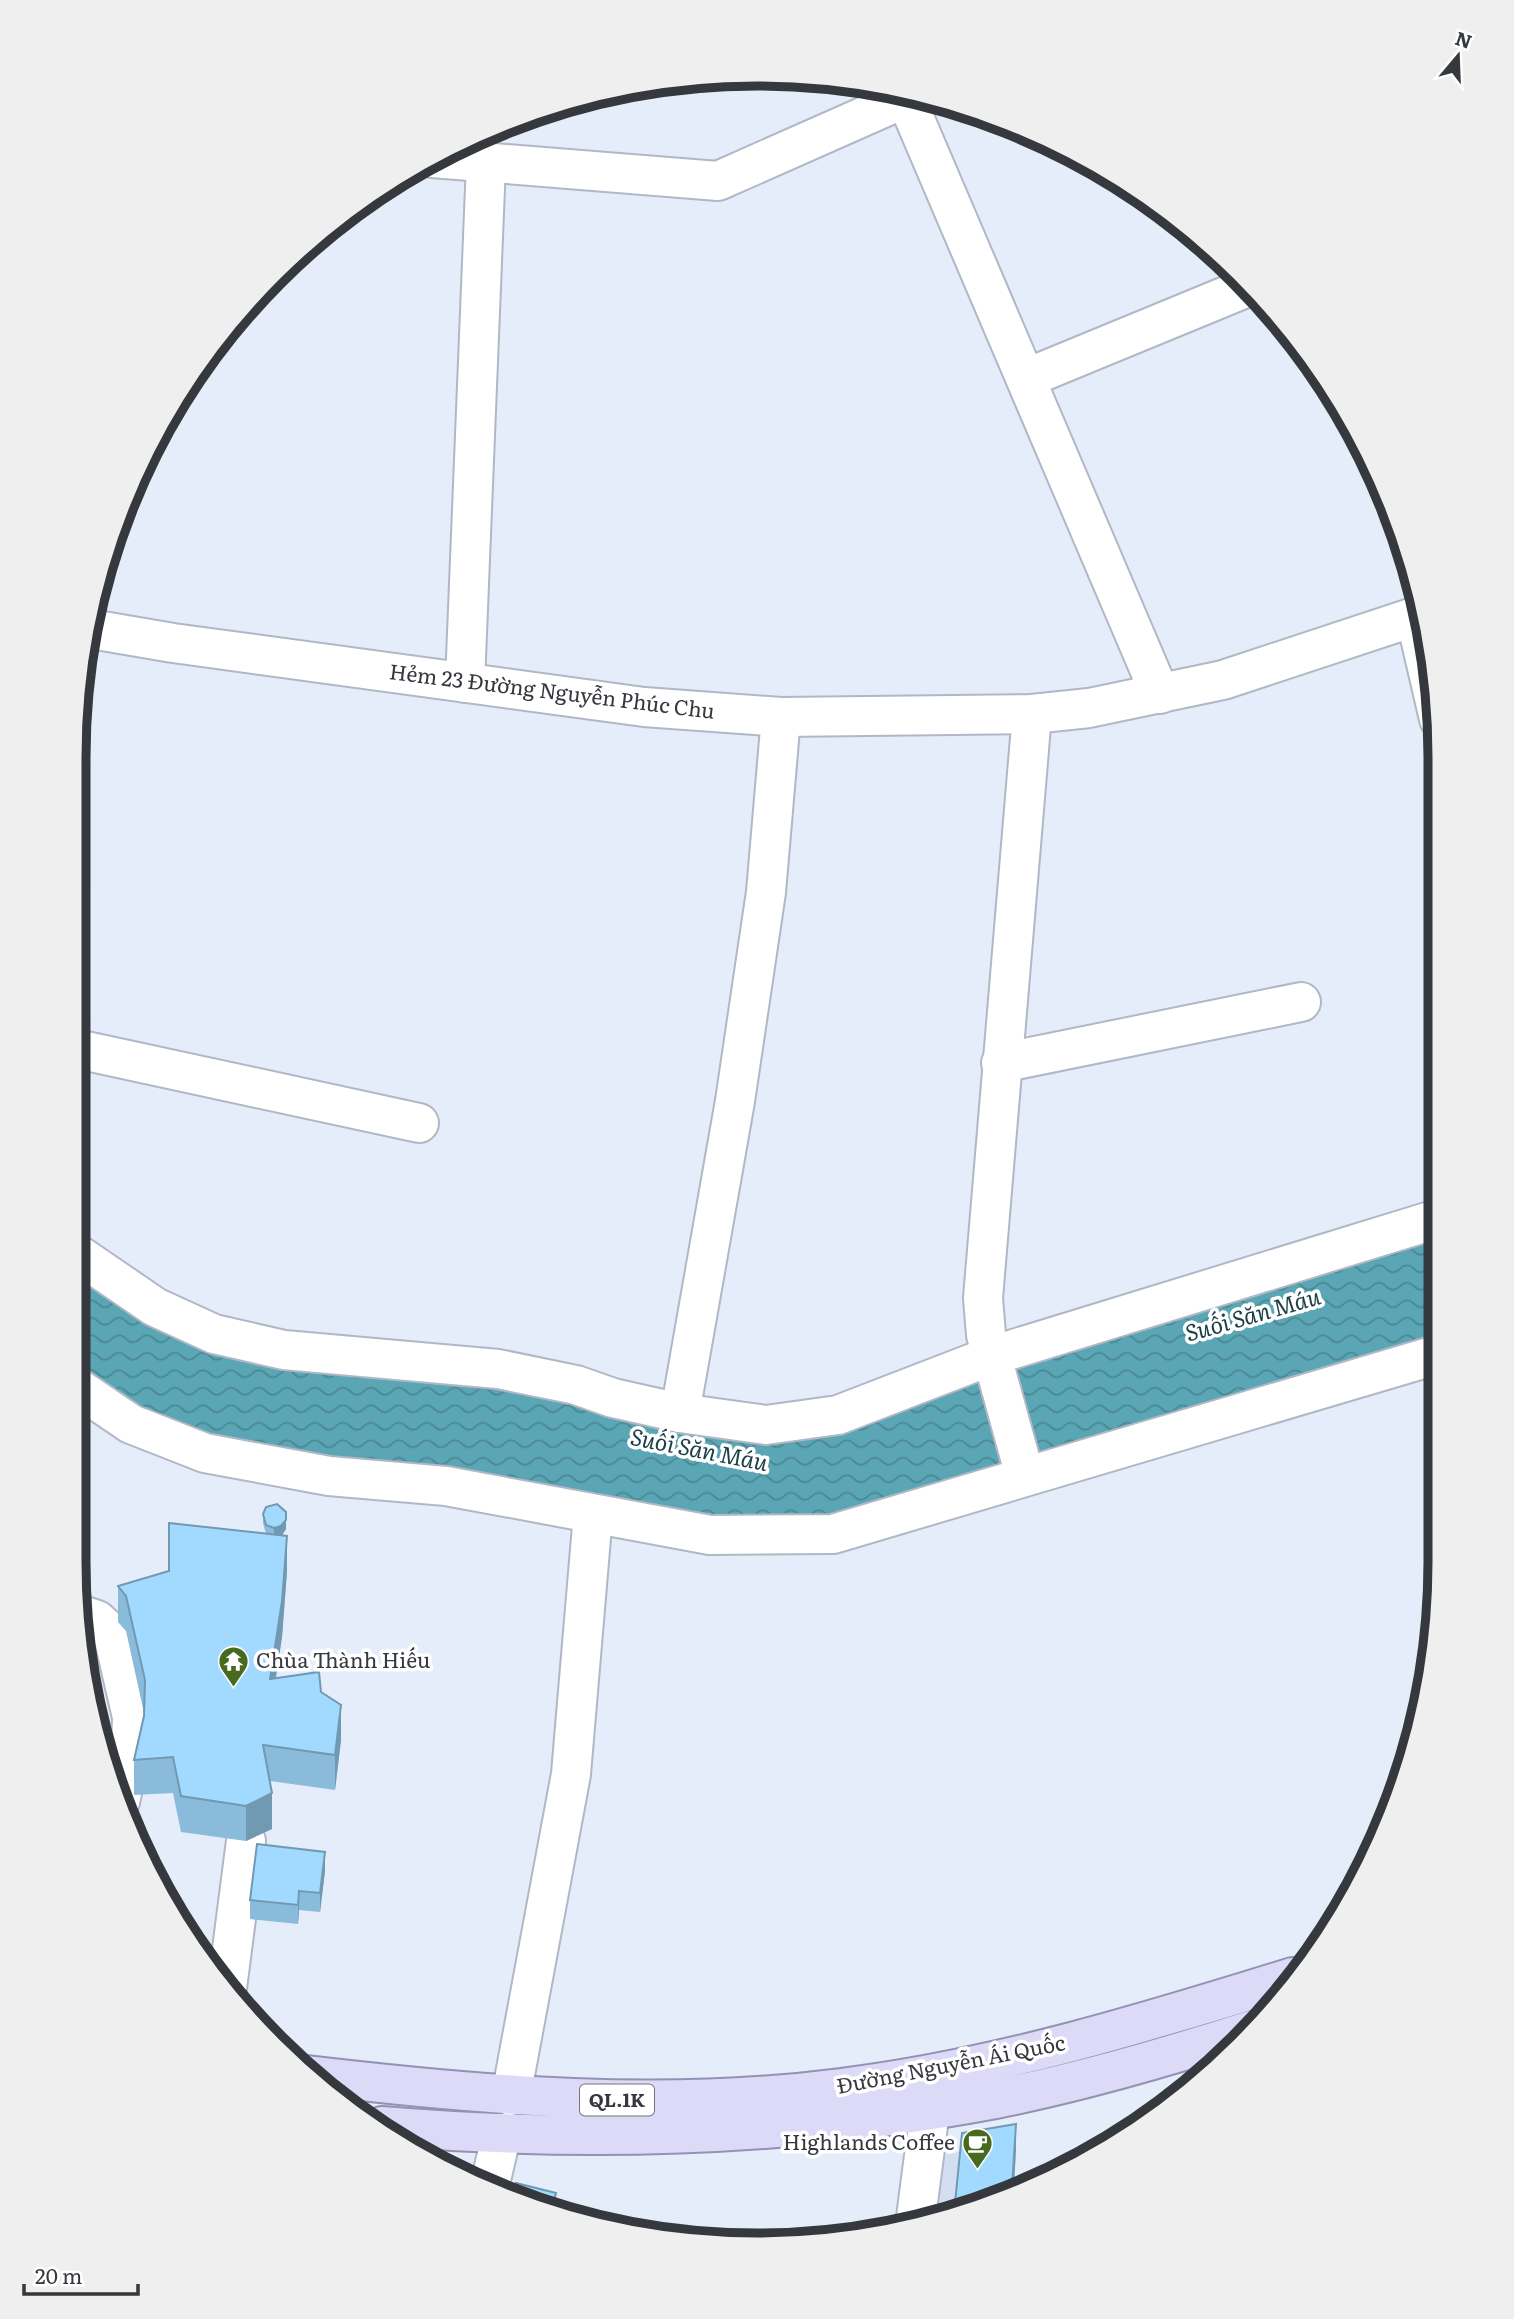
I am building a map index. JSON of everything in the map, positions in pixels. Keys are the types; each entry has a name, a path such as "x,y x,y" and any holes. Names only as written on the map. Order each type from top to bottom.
{"main road":[{"name":"Đường Nguyễn Ái Quốc","path":"325,2076 511,2096 594,2100 698,2098 818,2091 929,2092 1099,2035 1282,1980"},
{"name":"Đường Nguyễn Ái Quốc","path":"395,2127 502,2133 723,2132 929,2092 1096,2076 1234,2035"}],"street":[{"path":"451,160 718,181 897,101"},
{"path":"911,104 913,115 1160,694"},
{"path":"465,683 486,163"},
{"path":"1027,379 1240,290"},
{"name":"Hẻm 23 Đường Nguyễn Phúc Chu","path":"98,630 644,707 781,717 1032,714 1089,708 1223,680 1413,617"},
{"path":"1025,1476 991,1356 983,1298 1032,714"},
{"path":"680,1413 741,1062 766,892 781,717"},
{"path":"1001,1063 1301,1002"},
{"path":"86,1051 419,1123"},
{"path":"86,1260 155,1307 214,1334 284,1350 498,1369 576,1385 613,1398 680,1413 766,1425 838,1415 991,1356 1428,1222"},
{"path":"86,1393 131,1424 205,1453 329,1476 446,1486 710,1535 833,1534 1428,1357"},
{"path":"511,2096 571,1774 593,1514"},
{"path":"88,1617 97,1620 113,1635 131,1717 131,1750 124,1785"},
{"path":"228,1976 246,1841"},
{"path":"916,2213 929,2092"},
{"path":"491,2178 502,2133"}],"shaded area":[{"name":"Highlands Coffee","path":"1016,2140 1014,2182 933,2209 944,2155"}],"water":[{"name":"Suối Săn Máu","path":"1428,1237 1428,1344 832,1521 711,1522 210,1441 137,1412 86,1377 86,1276 157,1323 494,1382 677,1428 982,1375"}],"building":[{"path":"277,1504 286,1512 286,1520 281,1526 274,1528 266,1525 263,1514 266,1507"},
{"path":"169,1523 287,1536 282,1601 270,1679 319,1672 321,1692 341,1705 335,1755 263,1745 272,1793 246,1806 181,1796 173,1757 134,1760 144,1716 145,1680 126,1596 118,1586 169,1571"},
{"path":"257,1844 325,1852 320,1893 299,1891 298,1905 250,1900"},
{"name":"Highlands Coffee","path":"1016,2124 1012,2183 955,2203 962,2133"},
{"path":"516,2183 556,2193 554,2202 515,2188"}],"place":[{"name":"Chùa Thành Hiếu","path":"233,1688"},
{"name":"Highlands Coffee","path":"978,2170"}]}
